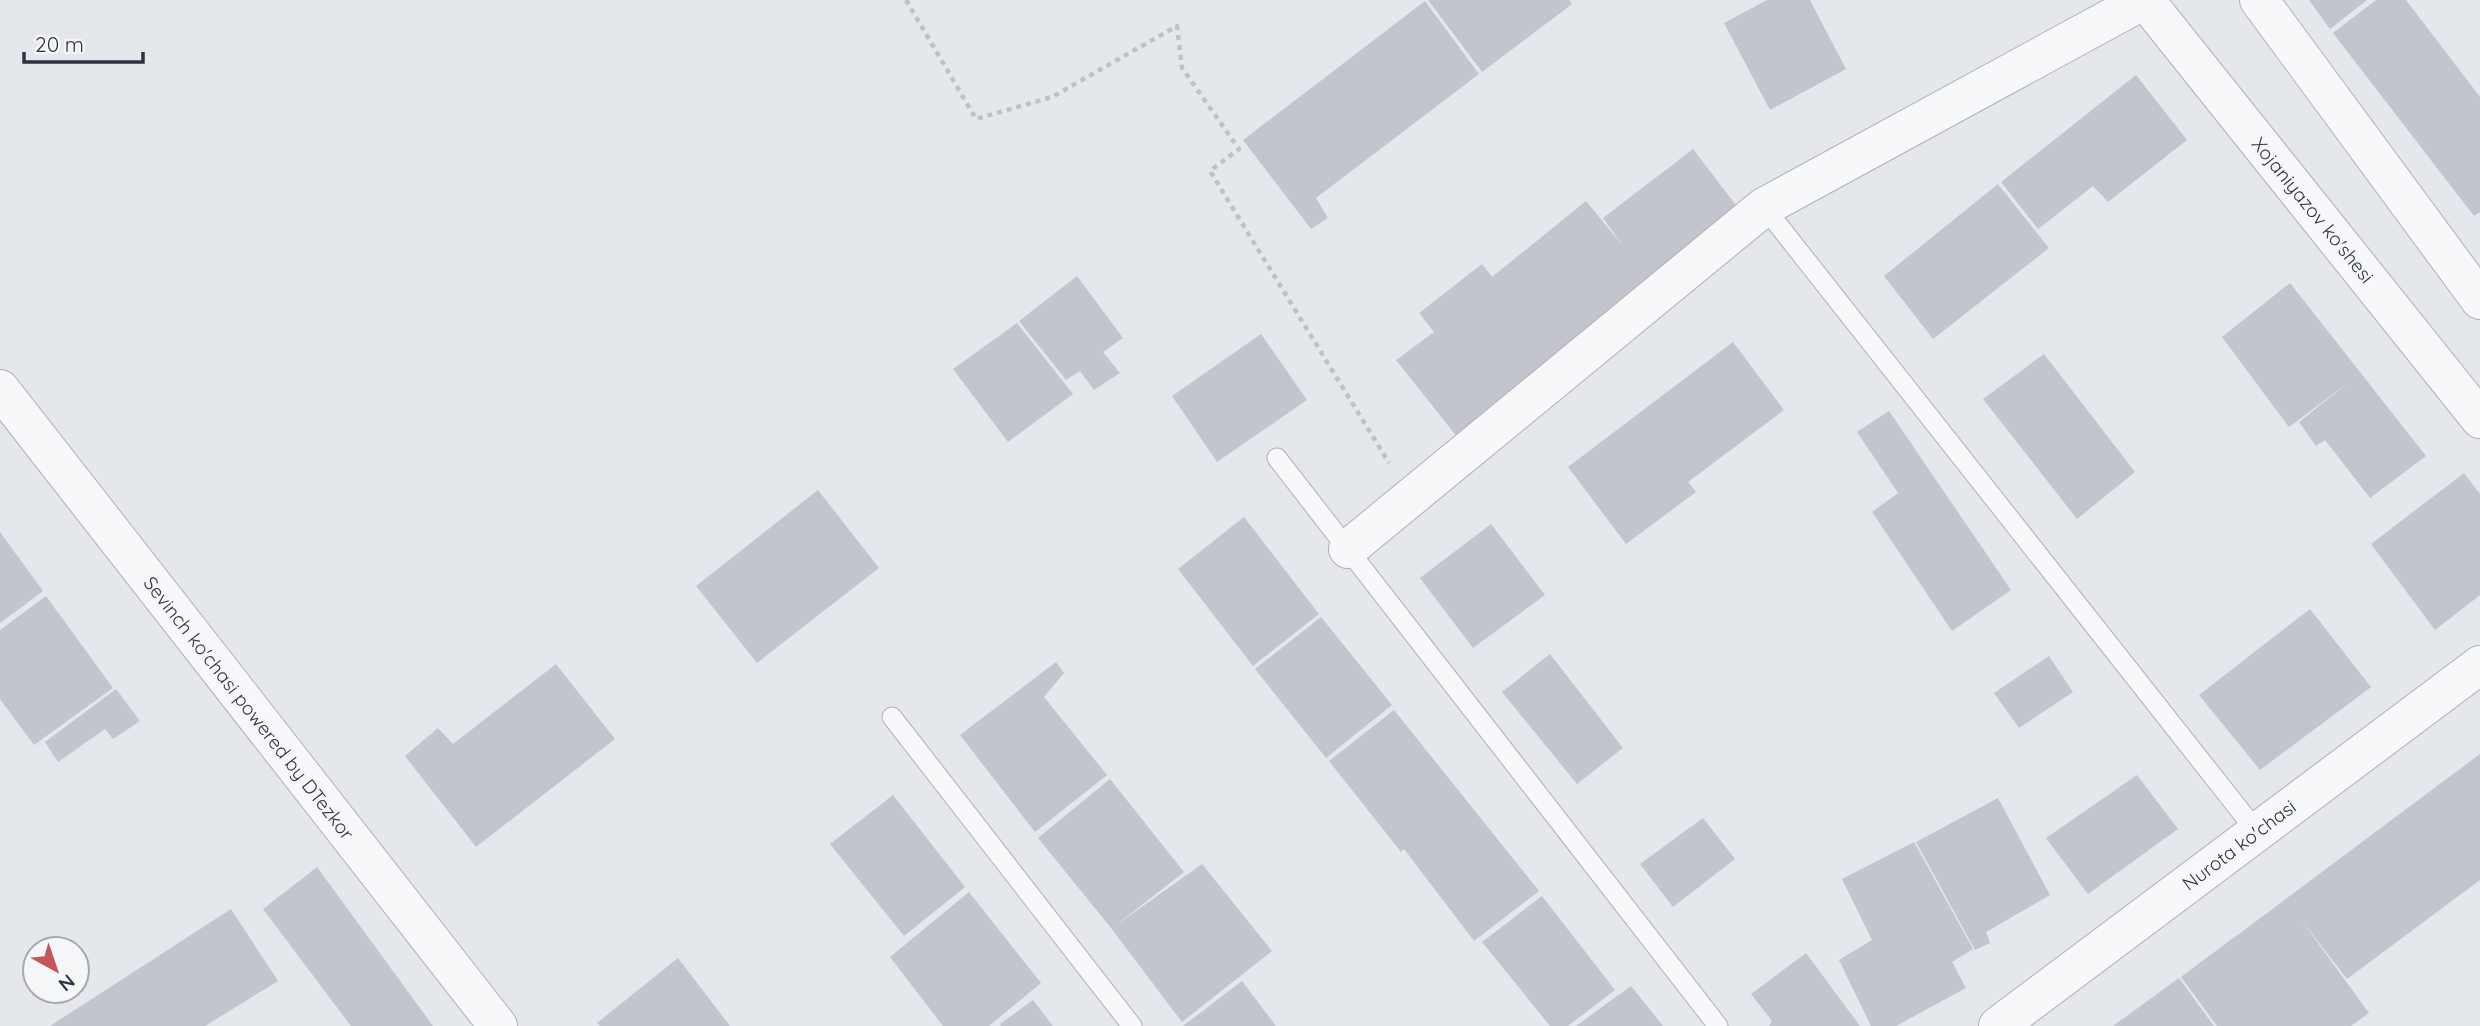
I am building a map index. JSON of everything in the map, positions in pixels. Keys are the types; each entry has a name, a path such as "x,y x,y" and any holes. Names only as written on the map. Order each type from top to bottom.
{"street":[{"path":"1348,549 1764,207 2145,0"},
{"name":"Xojaniyazov ko'shesi","path":"2145,0 2480,419"},
{"path":"2259,0 2480,300"},
{"name":"Sevinch ko'chasi powered by DTezkor","path":"0,389 498,1026"},
{"name":"Nurota ko'chasi","path":"1998,1026 2480,665"}],"lane":[{"path":"1764,207 2258,832"},
{"path":"1277,458 1718,1026"},
{"path":"892,718 1132,1026"}],"path":[{"path":"906,0 976,119 1052,97 1177,26 1182,68 1239,149 1210,171 1410,497"}],"building":[{"path":"1428,0 1569,0 1572,4 1482,72"},
{"path":"1767,0 1810,0 1846,69 1770,110 1724,23"},
{"path":"2309,0 2367,0 2330,29"},
{"path":"2376,0 2406,0 2480,97 2480,212 2474,216 2333,33"},
{"path":"1425,1 1479,74 1316,198 1328,218 1311,229 1243,140"},
{"path":"2136,75 2187,140 2108,202 2093,186 2038,229 2001,182"},
{"path":"1693,149 1755,230 1458,438 1396,360 1434,332 1419,313 1482,264 1492,277 1586,201 1623,246 1603,218"},
{"path":"1998,184 2049,248 1933,339 1884,276"},
{"path":"1077,276 1123,338 1103,352 1120,373 1094,390 1080,371 1066,380 1019,321"},
{"path":"2290,283 2426,456 2370,498 2325,440 2316,446 2299,422 2349,382 2289,427 2222,337"},
{"path":"1017,323 1073,394 1008,442 953,369"},
{"path":"1261,334 1307,400 1217,462 1172,396"},
{"path":"1733,342 1784,410 1688,482 1696,492 1626,544 1568,467"},
{"path":"2044,354 2135,472 2077,519 1983,399"},
{"path":"1889,411 2011,590 1952,631 1872,512 1898,493 1857,432"},
{"path":"2464,473 2480,494 2480,595 2435,630 2371,544"},
{"path":"818,490 879,568 757,663 696,586"},
{"path":"1244,517 1319,614 1253,666 1178,569"},
{"path":"1491,524 1545,595 1473,648 1420,578"},
{"path":"0,532 43,591 0,623"},
{"path":"46,596 113,688 34,745 0,699 0,630"},
{"path":"2310,609 2371,687 2260,770 2199,695"},
{"path":"1321,617 1392,705 1326,758 1255,669"},
{"path":"1550,654 1623,748 1577,784 1502,692"},
{"path":"2049,656 2073,692 2019,728 1994,693"},
{"path":"1056,662 1064,673 1044,697 1107,775 1035,832 960,735"},
{"path":"556,664 615,739 476,847 405,756 438,728 453,744"},
{"path":"116,689 140,721 113,739 105,729 58,762 45,742"},
{"path":"1394,710 1539,891 1474,941 1404,849 1401,852 1329,761"},
{"path":"2480,754 2480,880 2347,979 2299,917 2369,1013 2351,1026 2217,1026 2181,977"},
{"path":"2137,775 2178,829 2088,894 2046,838"},
{"path":"1110,779 1184,872 1115,926 1202,864 1272,951 1182,1022 1038,838"},
{"path":"893,795 965,887 904,936 830,844"},
{"path":"1998,798 2050,895 1986,932 1990,943 1975,950 1916,842"},
{"path":"1703,818 1735,859 1673,907 1640,864"},
{"path":"1914,842 1973,949 1952,962 1966,988 1896,1026 1871,1026 1839,960 1872,940 1842,879"},
{"path":"317,867 433,1026 351,1026 263,909"},
{"path":"969,892 1041,983 989,1026 943,1026 890,957"},
{"path":"1542,896 1615,990 1568,1026 1550,1026 1482,942"},
{"path":"231,909 278,981 205,1026 50,1026 82,1005 91,1005 91,999"},
{"path":"1806,953 1860,1026 1769,1026 1772,1021 1751,994"},
{"path":"678,958 730,1026 600,1026 597,1023"},
{"path":"2179,978 2214,1026 2113,1026"},
{"path":"1242,981 1276,1026 1183,1026"},
{"path":"1631,986 1663,1026 1576,1026"},
{"path":"1033,1000 1053,1026 1001,1026 1000,1024"}]}
